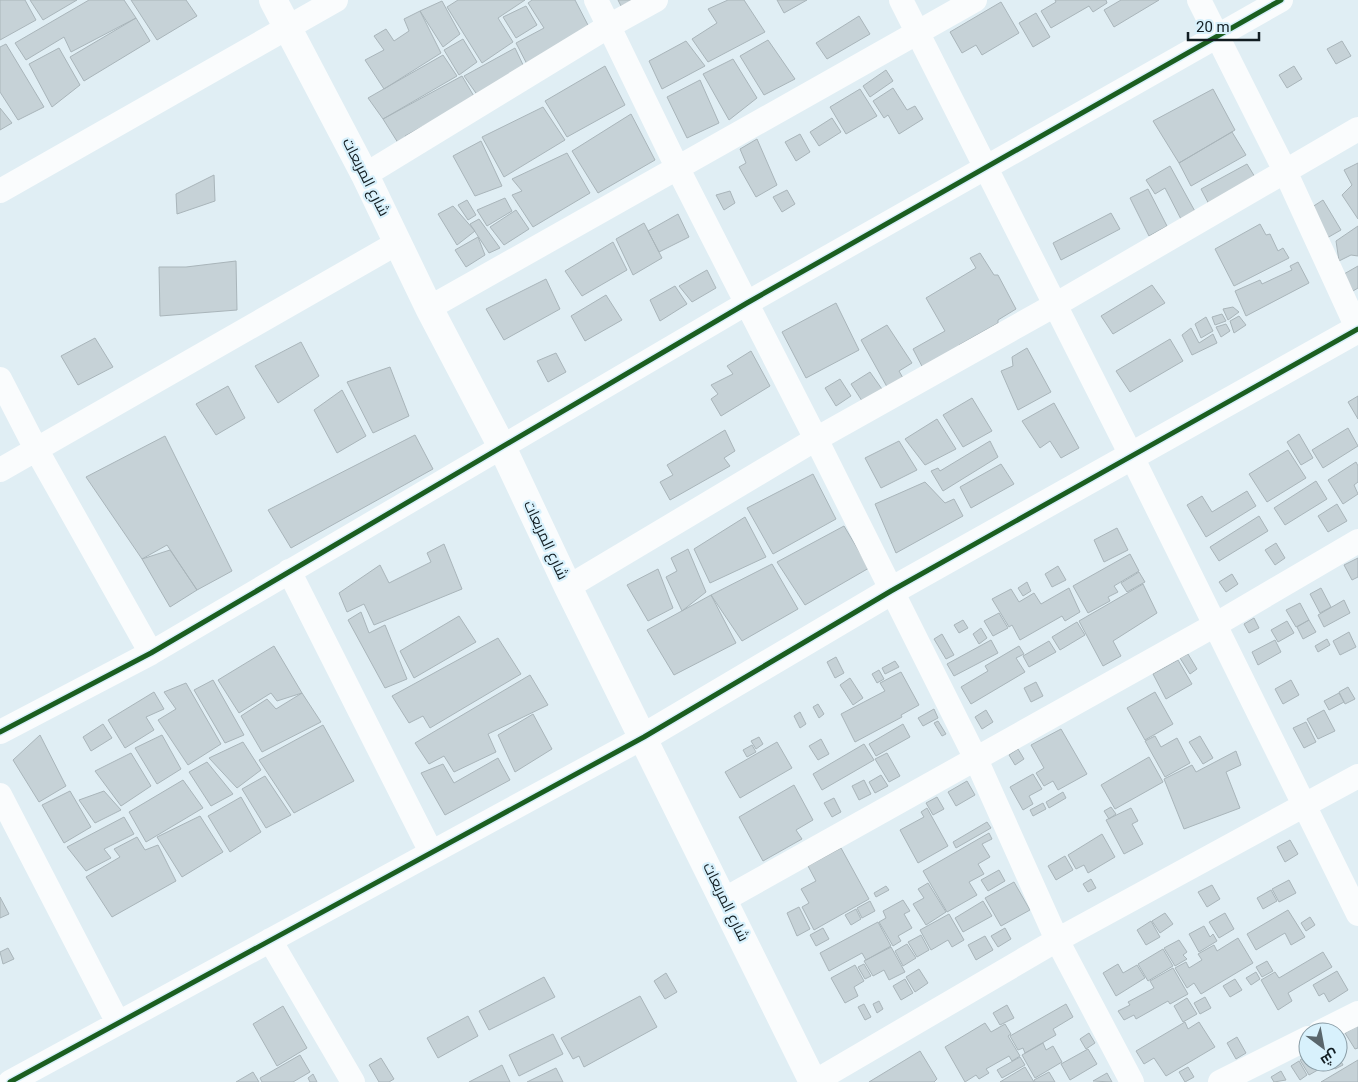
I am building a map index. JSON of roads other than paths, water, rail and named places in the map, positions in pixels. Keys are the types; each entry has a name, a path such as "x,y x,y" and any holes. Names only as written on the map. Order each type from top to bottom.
{"street":[{"name":"شارع المربعات","path":"273,0 365,175 399,242 429,308 502,447 568,587 644,736 813,1082"},
{"path":"0,191 336,0"},
{"path":"596,0 677,167 975,757 1057,940 1132,1082"},
{"path":"365,175 609,26 656,0"},
{"path":"901,0 1056,305 1358,914"},
{"path":"429,308 975,0"},
{"path":"10,1082 644,736 891,591 1358,329 1285,172 1199,0"},
{"path":"0,732 151,653 747,303 987,169 1280,0"},
{"path":"568,587 816,439 1056,305 1358,129"},
{"path":"0,470 399,242"},
{"path":"0,378 36,449 151,653"},
{"path":"724,899 975,757 1215,625 1358,540"},
{"path":"289,571 431,852"},
{"path":"813,1082 1057,940 1358,776"},
{"path":"0,795 118,1023"},
{"path":"270,940 353,1082"},
{"path":"1340,1022 1358,1013"},
{"path":"1220,1082 1298,1043"}]}
